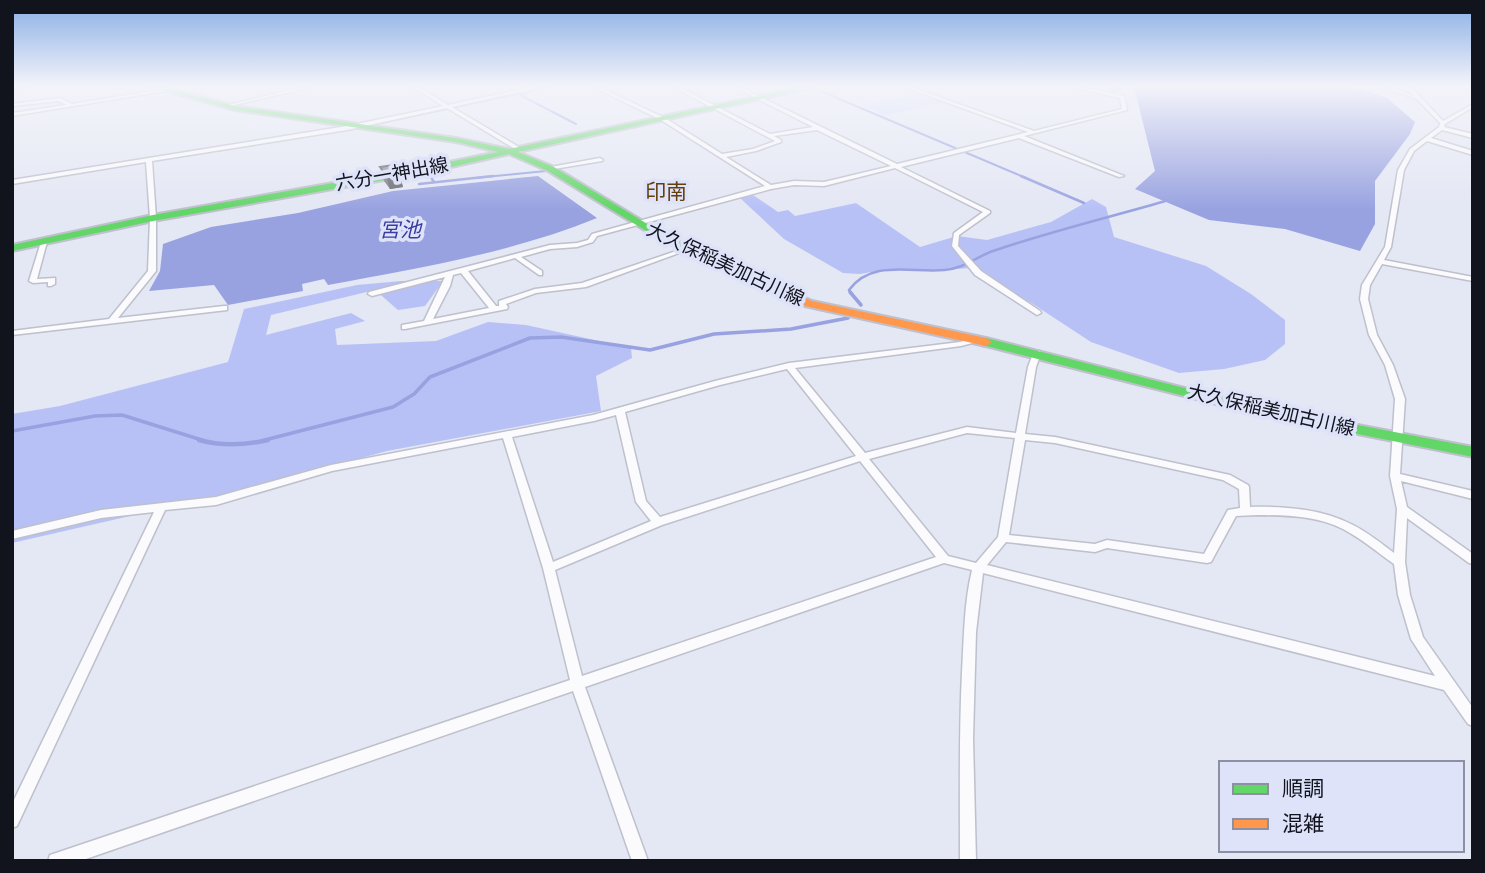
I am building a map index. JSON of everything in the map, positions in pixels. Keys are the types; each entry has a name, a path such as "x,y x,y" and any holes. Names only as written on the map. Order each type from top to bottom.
{"main road":[{"name":"大久保稲美加古川線","path":"367,128 515,151 548,168 636,224 809,304 1037,354 1248,408 1473,452"},
{"name":"六分一神出線","path":"12,248 153,218 515,151 623,128"}],"street":[{"path":"12,182 344,128"},
{"path":"480,128 515,151"},
{"path":"677,128 770,187"},
{"path":"721,156 779,141 760,128"},
{"path":"772,135 818,128 988,212 956,234 955,246 978,273 1037,313"},
{"path":"1020,128 1035,133"},
{"path":"372,294 550,247 577,246 591,242 594,235 770,187 794,183 824,184 1056,128"},
{"path":"1439,128 1412,150 1401,170 1388,247 1366,285 1364,299 1373,335 1389,365 1400,399 1395,476 1402,509 1399,562 1405,595 1417,639 1473,720"},
{"path":"1450,128 1473,136"},
{"path":"1020,136 1121,176"},
{"path":"1427,139 1473,153"},
{"path":"112,321 152,271 153,218 149,160"},
{"path":"548,168 600,160"},
{"path":"44,242 33,281 52,280 51,284"},
{"path":"405,327 504,307 502,303 516,296 583,285 687,249"},
{"path":"516,256 539,273"},
{"path":"1379,261 1473,279"},
{"path":"463,270 494,309"},
{"path":"428,322 450,273"},
{"path":"12,333 224,308"},
{"path":"12,536 101,514 216,500 331,468 594,418 789,366 961,344 973,340"},
{"path":"968,861 966,725 970,632 979,567 1003,538 1031,366 1037,354"},
{"path":"789,366 944,559"},
{"path":"620,410 641,502 658,522"},
{"path":"549,568 658,522 863,457 967,430 1055,440 1237,481 1244,487 1245,511"},
{"path":"506,434 549,568 578,683 640,861"},
{"path":"1395,476 1473,495"},
{"path":"12,821 162,508"},
{"path":"1402,509 1473,560"},
{"path":"1003,538 1095,548 1107,544 1207,559 1232,513 1245,511 1317,516 1340,523 1399,562"},
{"path":"56,861 944,559 1449,685"}],"shaded area":[{"path":"753,195 778,212 788,210 795,216 856,203 920,247 957,236 987,240 1051,222 1092,199 1106,207 1114,237 1206,266 1251,294 1285,320 1285,344 1265,360 1224,369 1179,373 1091,342 971,268 923,271 888,269 860,274 843,273 784,239 740,198"},
{"path":"443,281 425,306 398,310 375,290 271,315 266,335 351,313 365,321 335,329 337,345 436,341 488,322 526,325 631,348 632,358 596,376 601,411 387,451 235,492 12,543 12,414 60,406 228,362 244,309 357,285"}],"water":[{"path":"1144,128 1413,128 1375,181 1375,224 1360,251 1285,229 1209,220 1135,189 1155,171"},
{"name":"宮池","path":"538,176 597,218 498,250 328,285 324,279 302,284 303,291 228,305 214,285 149,291 160,271 163,244 211,227 298,213 393,191"}],"building":[{"path":"393,165 399,173 386,175 380,167"}],"waterway":[{"path":"907,128 1026,178"},
{"path":"121,166 300,137"},
{"path":"425,170 431,178"},
{"path":"476,178 546,171"},
{"path":"430,176 434,182"},
{"path":"419,184 493,176"},
{"path":"1021,176 1084,203"},
{"path":"852,294 849,290 858,280 869,274 893,270 951,269 1015,244 1169,200"},
{"path":"850,292 861,305"},
{"path":"261,441 393,407 414,394 430,377 530,338 561,337 650,350 714,334 791,329 848,318"},
{"path":"12,431 95,416 122,415 205,441"},
{"path":"199,440 234,444 268,440"}],"traffic: fast":[{"path":"371,128 456,140 510,152 551,169 664,238 691,250"},
{"path":"12,248 153,218 429,169 622,128"},
{"path":"986,342 1248,408 1473,452"}],"traffic: slow":[{"path":"691,250 809,304 986,342"}],"district":[{"name":"印南","path":"666,193"}]}
